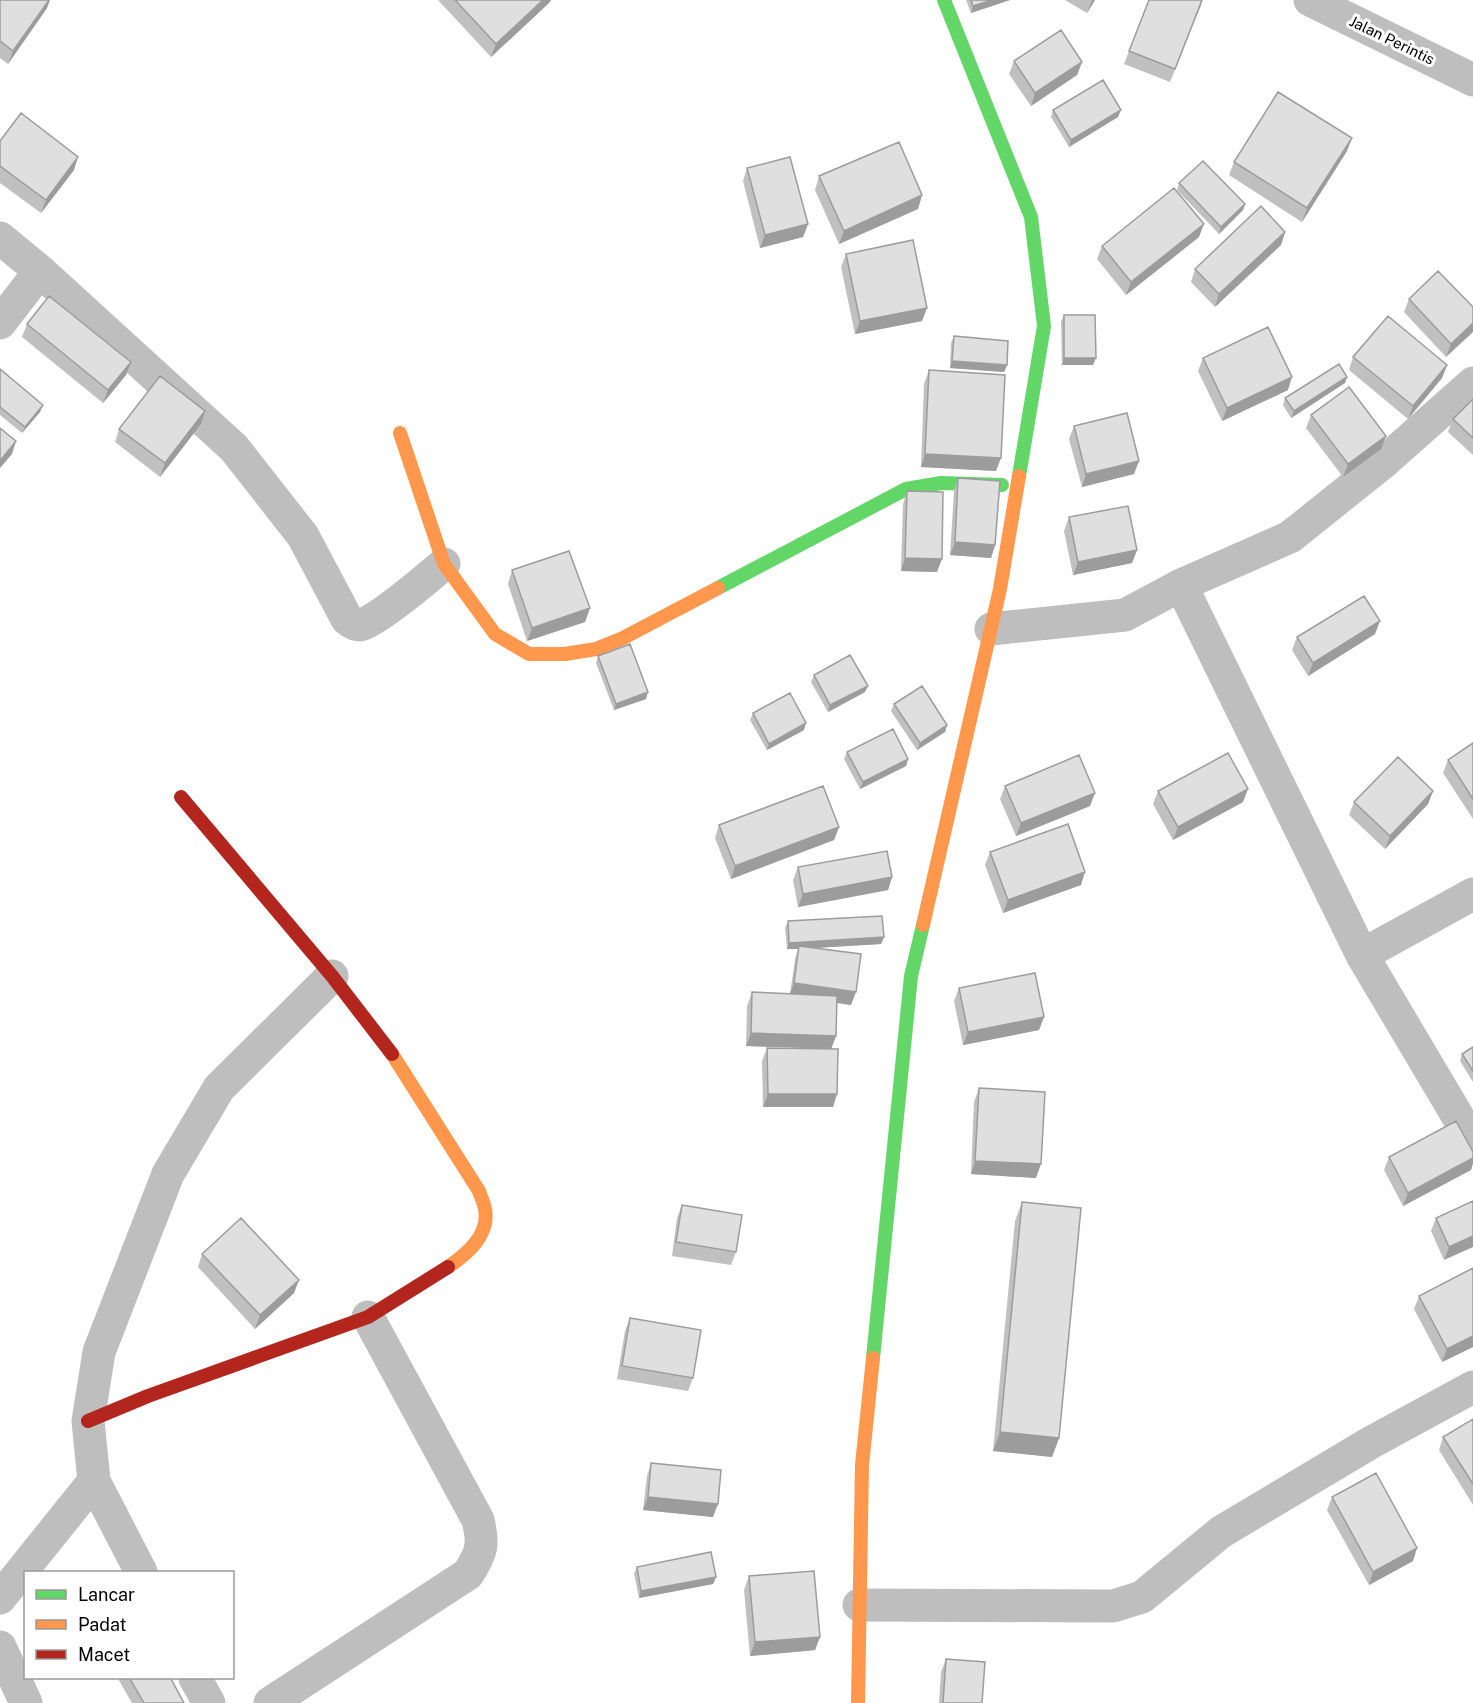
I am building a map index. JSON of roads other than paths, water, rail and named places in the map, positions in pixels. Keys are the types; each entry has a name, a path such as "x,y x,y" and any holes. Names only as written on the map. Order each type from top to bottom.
{"street":[{"path":"858,1703 862,1465 911,976 1000,589 1044,326 1031,217 944,0"},
{"name":"Jalan Perintis","path":"1310,0 1473,80"},
{"path":"0,238 40,271 234,448 303,536 347,619 353,624 361,625 369,621 415,590 444,564"},
{"path":"0,323 40,271"},
{"path":"991,629 1125,615 1181,585 1290,537 1386,461 1473,382"},
{"path":"400,433 444,564 495,634 529,654 565,654 596,649 623,638 906,489 925,483 945,482 1017,486"},
{"path":"1181,585 1362,955 1473,1142"},
{"path":"87,1421 148,1396 368,1317 466,1255 484,1230 486,1210 479,1191 394,1057 332,976 181,797"},
{"path":"1362,955 1473,894"},
{"path":"140,1571 94,1481 87,1421 99,1352 168,1174 219,1088 332,976"},
{"path":"270,1703 468,1574 479,1557 482,1539 478,1520 368,1317"},
{"path":"859,1605 1113,1606 1142,1597 1221,1532 1370,1443 1473,1387"},
{"path":"0,1598 94,1481"},
{"path":"0,1647 26,1703"},
{"path":"196,1679 208,1703"}]}
